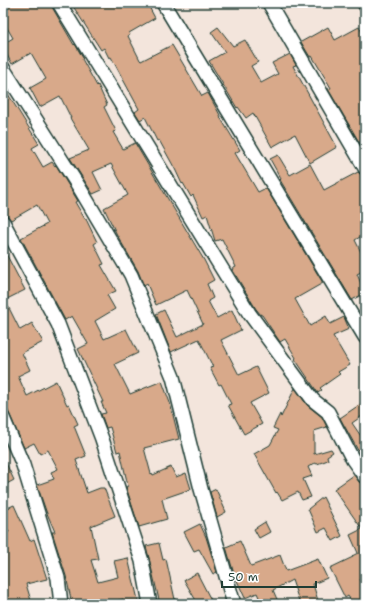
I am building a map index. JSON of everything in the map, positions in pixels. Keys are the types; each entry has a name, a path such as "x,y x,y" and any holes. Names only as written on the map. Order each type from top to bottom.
{"street":[{"path":"60,3 249,313 313,400 328,412 353,460 365,477"},
{"path":"162,3 365,337"},
{"path":"269,3 365,168"},
{"path":"3,68 79,187 131,275 173,377 201,489 234,604"},
{"path":"3,222 58,324 102,439 142,562 150,604"},
{"path":"3,418 25,473 58,578 61,604"}],"building":[{"path":"7,3 51,3 74,45 75,44 83,58 82,59 97,86 98,85 107,105 104,107 116,131 113,132 123,149 135,143 204,260 214,280 207,284 213,298 208,301 217,318 232,310 241,330 221,340 239,375 256,367 269,393 250,403 262,424 244,434 228,405 231,404 221,384 219,385 210,368 213,367 199,339 171,352 156,314 164,310 177,337 203,324 187,290 156,305 147,284 144,286 138,271 117,235 104,208 128,195 111,164 93,172 102,190 93,194 70,158 89,150 70,118 60,96 40,107 30,88 46,79 31,53 12,64 3,48 3,44 13,38 3,21 3,5"},
{"path":"71,3 147,3 155,18 129,33 130,35 128,36 140,60 141,61 172,45 202,96 208,93 220,117 240,150 235,153 258,192 266,188 323,283 295,299 310,326 326,316 330,324 344,317 349,329 333,336 350,365 338,372 340,374 320,388 322,390 318,393 295,359 296,358 285,339 280,342 262,315 256,309 232,269 236,267 222,239 215,241 207,215 203,217 193,195 191,197 183,183 182,184 145,117 140,120 135,112 139,109 111,57 109,58 104,48 101,50"},
{"path":"218,27 233,46 245,40 258,62 251,66 261,83 278,74 272,63 290,54 296,65 293,66 337,147 310,163 295,134 272,147 253,113 246,118 238,107 237,108 209,61 225,52 211,32"},
{"path":"328,27 335,40 359,27 365,37 365,65 361,67 365,74 365,152 328,89 331,88 312,56 310,57 301,42"},
{"path":"3,86 39,144 32,148 43,167 52,162 55,166 56,165 78,201 75,202 86,219 97,242 94,244 104,264 101,265 116,291 107,295 115,309 95,321 104,339 126,329 138,353 115,364 130,394 162,381 170,403 179,439 144,448 151,474 152,473 153,475 171,467 176,477 186,473 191,489 162,499 167,519 139,527 126,487 128,486 120,451 117,452 110,427 106,428 101,414 106,413 101,402 103,402 78,349 88,344 72,316 65,320 21,238 47,224 37,205 11,220 6,214 3,214"},
{"path":"278,155 290,175 310,164 324,190 358,172 365,176 365,234 355,240 365,260 365,270 357,274 365,293 352,300 280,180 281,179 270,159"},
{"path":"3,248 25,290 5,300 20,330 32,323 43,342 22,353 30,370 18,376 27,396 56,381 67,405 69,404 78,424 74,426 86,456 76,460 87,493 104,488 115,516 91,526 98,559 91,560 98,582 118,577 114,561 128,558 139,604 124,604 123,599 106,604 72,604 66,576 52,532 55,532 37,485 54,479 51,472 58,469 48,450 40,454 34,443 24,448 3,399"},
{"path":"295,388 307,405 322,417 327,427 314,431 314,454 331,449 333,452 327,456 328,460 317,464 315,463 308,467 312,476 303,479 311,497 302,500 298,492 282,500 277,492 276,493 254,454 270,445 278,430 273,428 280,414 281,417"},
{"path":"365,401 365,414 352,423 365,442 365,463 340,418"},
{"path":"3,457 14,480 3,486"},
{"path":"354,475 359,482 365,485 365,569 362,563 361,564 365,571 365,577 360,579 365,588 361,590 365,597 365,604 353,604 348,596 345,598 330,568 358,553 350,535 362,529 334,489"},
{"path":"216,489 226,512 217,517 210,492"},
{"path":"323,497 342,536 333,541 326,528 318,532 308,509"},
{"path":"14,505 30,541 34,539 47,579 26,584 32,604 19,604 19,601 3,604 3,533 9,532 3,519 3,510"},
{"path":"265,522 270,532 259,538 254,529"},
{"path":"200,524 206,537 217,572 213,574 199,549 194,551 184,532"},
{"path":"240,541 251,566 280,555 286,571 318,559 327,578 313,584 319,604 300,604 292,580 273,590 279,604 262,604 257,593 245,598 234,574 226,547"},
{"path":"159,543 163,560 166,559 176,604 160,604 146,546"},
{"path":"197,573 213,604 198,604 184,580"}]}
